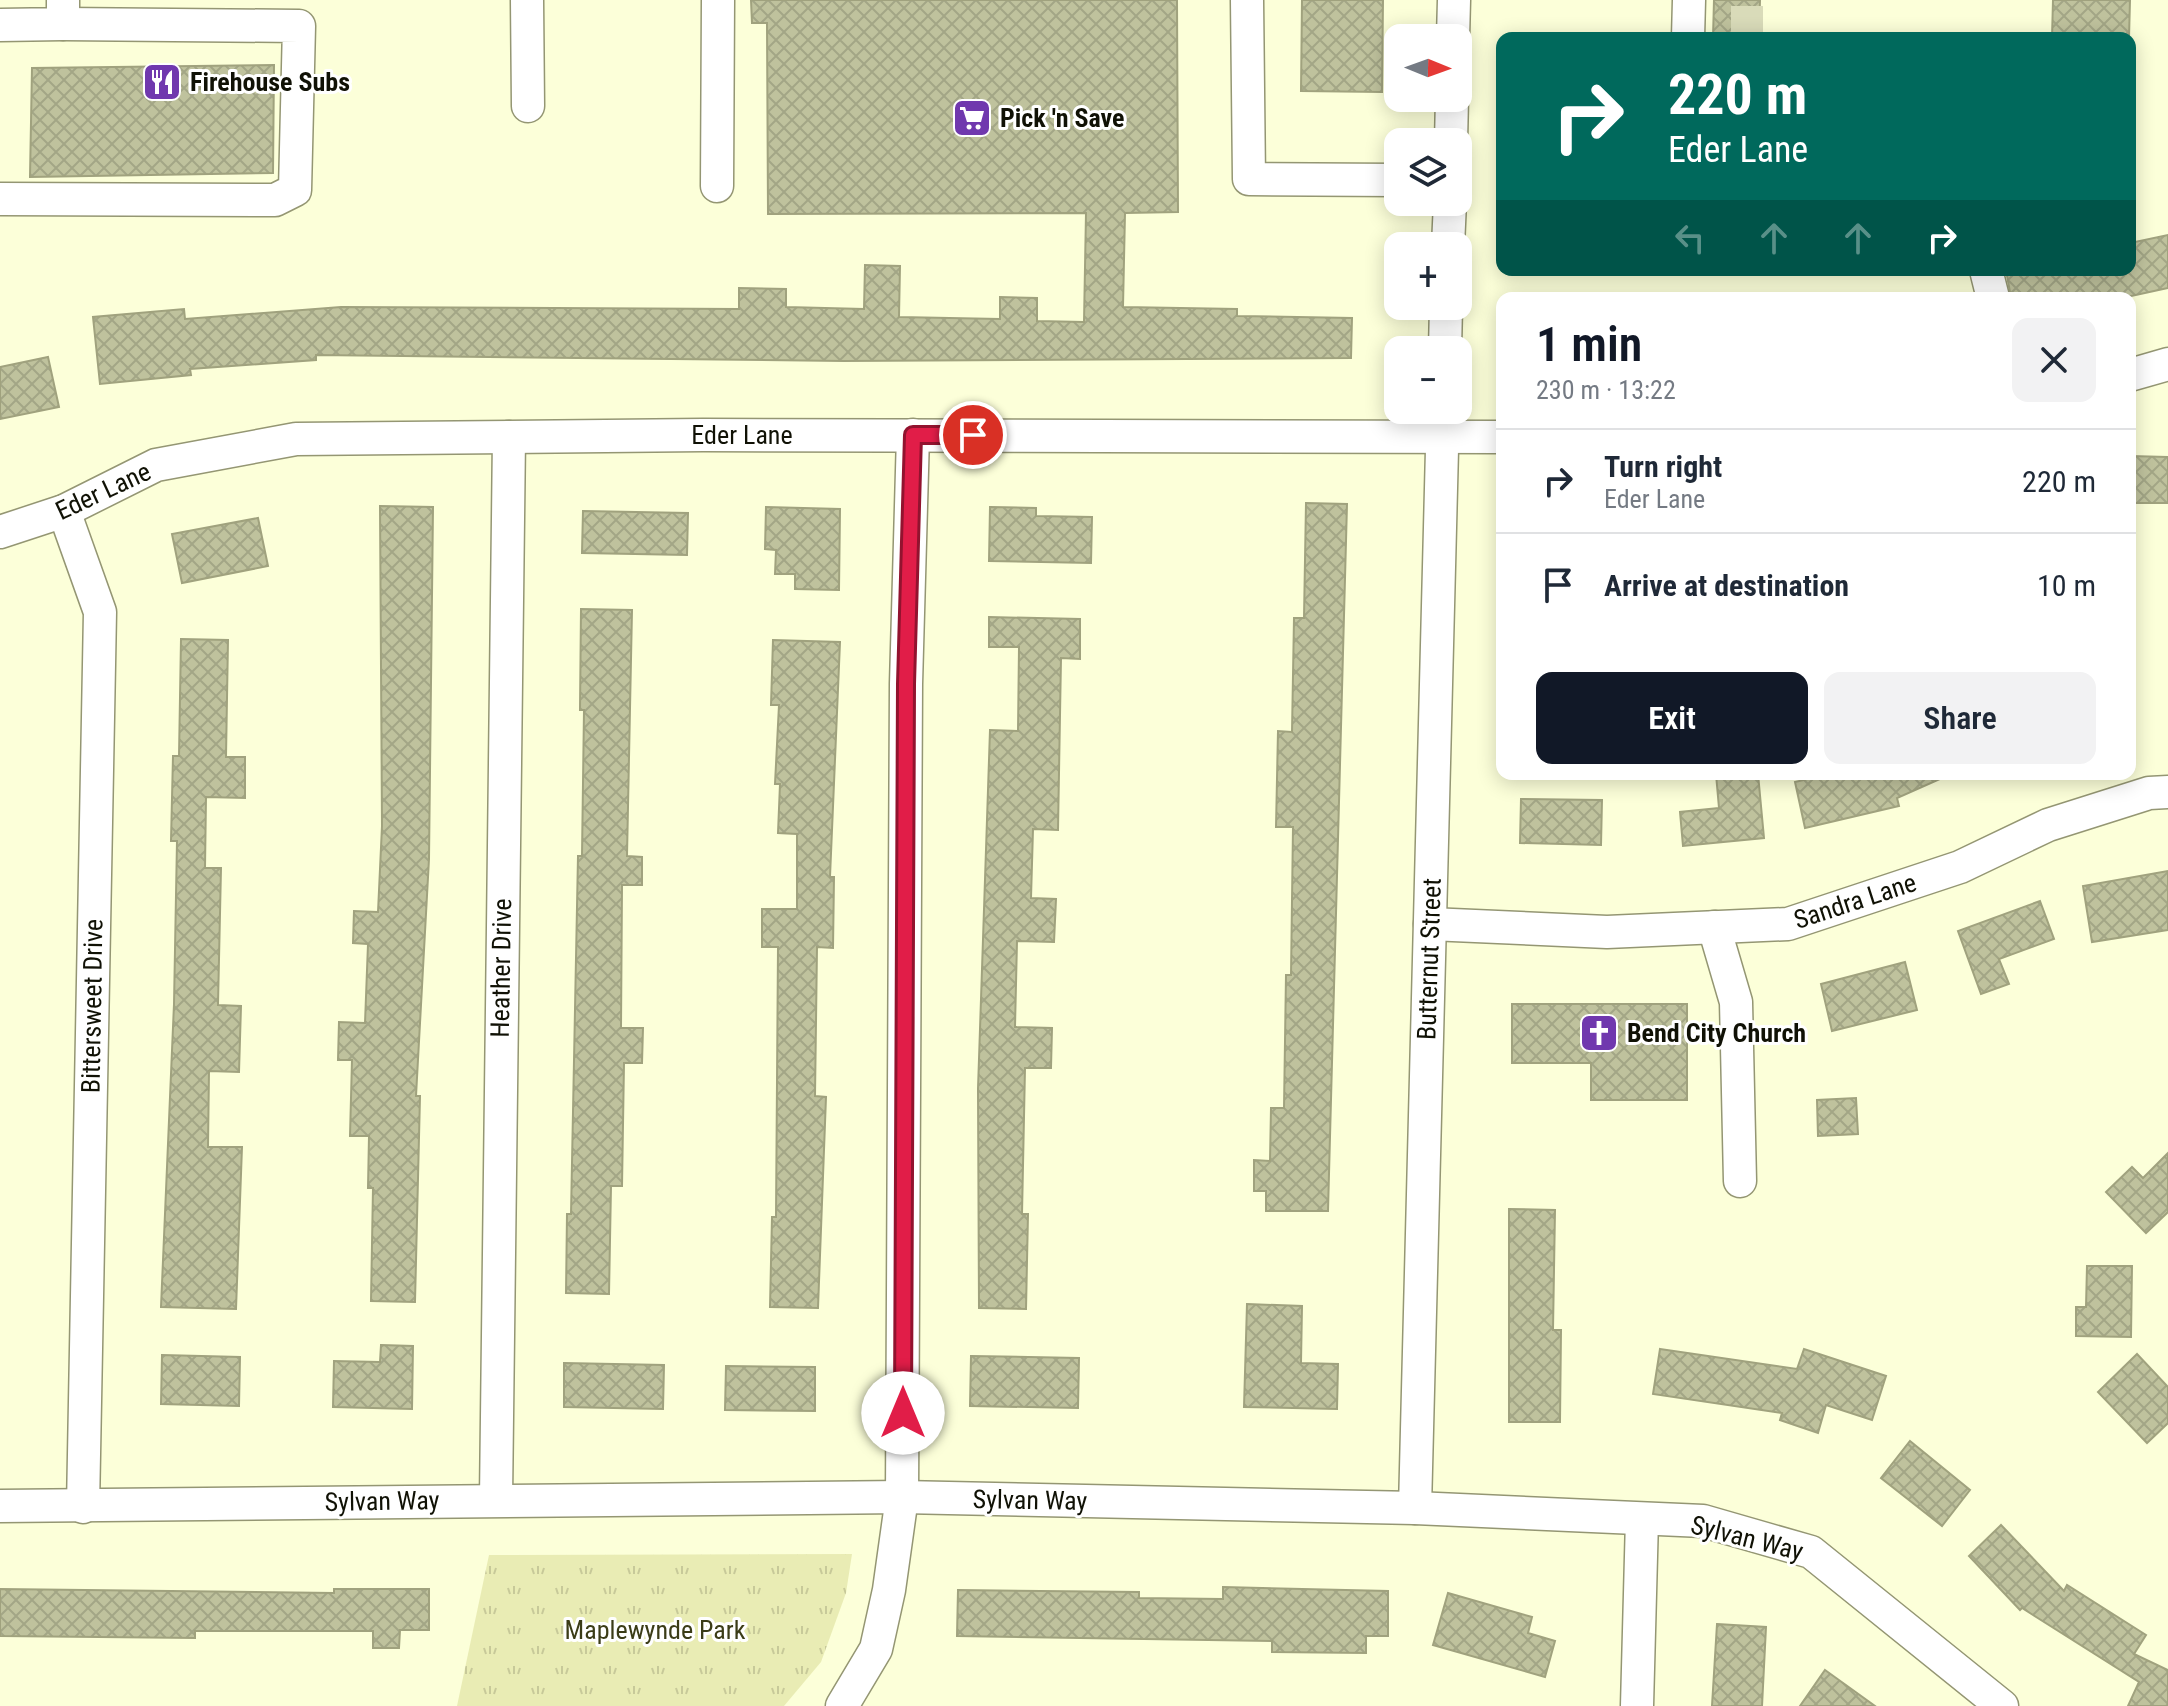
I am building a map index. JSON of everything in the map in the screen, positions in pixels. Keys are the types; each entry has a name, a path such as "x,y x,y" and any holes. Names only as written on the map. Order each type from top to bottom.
{"street":[{"path":"527,0 528,106"},
{"path":"717,186 718,0"},
{"path":"1247,0 1249,179 1384,180"},
{"path":"1453,24 1454,0"},
{"path":"1688,32 1689,0"},
{"path":"0,25 63,12 299,26 295,190 275,200 0,199"},
{"path":"2136,373 2168,364"},
{"name":"Eder Lane","path":"0,532 64,511 156,465 296,439 913,435 1399,424"},
{"name":"Butternut Street","path":"1415,1508 1443,424"},
{"name":"Eder Lane","path":"1447,424 1496,436"},
{"path":"842,1706 876,1649 889,1590 902,1497 906,684 913,435"},
{"name":"Heather Drive","path":"496,1499 509,437"},
{"name":"Bittersweet Drive","path":"64,511 100,612 83,1507"},
{"name":"Sandra Lane","path":"1430,924 1607,932 1788,924 1960,867 2048,825 2149,793 2168,792"},
{"path":"1714,927 1736,1002 1740,1181"},
{"name":"Sylvan Way","path":"0,1506 902,1497 1415,1508 1703,1521 1811,1552 2002,1706"},
{"path":"1637,1706 1642,1519"}],"green space":[{"name":"Maplewynde Park","path":"852,1554 846,1593 821,1662 784,1706 457,1706 489,1555"}],"building":[{"path":"751,0 1177,0 1178,212 1125,213 1123,307 1237,309 1237,316 1352,318 1351,358 844,361 316,355 316,360 190,369 191,375 100,384 93,317 184,309 185,319 341,307 739,309 739,288 786,289 786,307 864,309 865,265 900,266 899,317 1000,319 1000,297 1037,298 1037,321 1084,322 1086,213 768,214 767,23 752,23"},
{"path":"1302,0 1383,0 1382,92 1301,91"},
{"path":"1714,0 1760,0 1759,32 1713,32"},
{"path":"2053,0 2130,0 2129,32 2052,32"},
{"path":"274,65 273,173 30,177 32,68"},
{"path":"2168,235 2168,288 2136,295 2136,292 2010,292 2007,276 2136,276 2136,242"},
{"path":"48,357 59,407 0,419 0,367"},
{"path":"2136,456 2168,457 2168,503 2136,503"},
{"path":"1306,503 1347,504 1328,1211 1266,1211 1266,1191 1254,1191 1254,1160 1270,1161 1271,1108 1284,1108 1286,975 1291,975 1293,827 1276,827 1278,731 1292,732 1294,618 1304,618"},
{"path":"380,506 433,507 429,859 416,1096 420,1096 415,1302 371,1301 373,1188 368,1188 369,1136 350,1136 352,1060 338,1060 339,1022 365,1023 368,944 353,943 354,911 378,912 382,826"},
{"path":"766,507 840,509 839,590 795,589 795,574 775,574 776,550 765,549"},
{"path":"990,507 1036,508 1036,516 1092,517 1091,563 989,561"},
{"path":"583,511 688,513 687,555 582,553"},
{"path":"258,518 268,566 182,583 172,534"},
{"path":"581,609 632,610 627,856 642,857 642,885 622,885 621,1028 643,1028 642,1063 624,1063 622,1186 611,1186 609,1294 566,1293 567,1214 571,1214 578,856 582,856 584,710 580,710"},
{"path":"989,617 1080,619 1080,659 1061,658 1058,830 1033,829 1031,898 1056,899 1054,942 1017,941 1015,1027 1052,1028 1051,1068 1025,1068 1022,1214 1028,1214 1026,1309 979,1308 978,1089 990,730 1018,731 1019,647 989,647"},
{"path":"181,639 228,640 226,757 245,757 245,798 206,797 205,868 221,868 218,1005 241,1006 239,1072 209,1071 208,1147 242,1147 236,1309 161,1307 174,1004 177,841 171,841 173,756 179,756"},
{"path":"773,640 840,642 830,877 834,877 833,948 817,947 815,1096 826,1097 818,1308 770,1307 772,1217 776,1217 778,947 762,947 762,909 797,909 797,834 778,833 780,784 775,784 779,705 771,705"},
{"path":"1717,780 1759,780 1764,838 1683,846 1680,812 1719,808"},
{"path":"1938,780 1897,798 1899,806 1805,828 1795,782"},
{"path":"1521,799 1602,800 1601,845 1520,843"},
{"path":"2168,871 2168,930 2092,942 2083,886"},
{"path":"2040,901 2054,939 1999,959 2009,984 1981,994 1958,931"},
{"path":"1905,962 1917,1010 1832,1031 1821,984"},
{"name":"Bend City Church","path":"1512,1004 1687,1004 1687,1100 1591,1100 1591,1063 1512,1063"},
{"path":"1856,1098 1858,1134 1818,1136 1817,1100"},
{"path":"2168,1153 2168,1212 2146,1233 2106,1192 2132,1167 2143,1178"},
{"path":"1509,1209 1555,1210 1553,1330 1561,1330 1560,1422 1509,1422"},
{"path":"2087,1266 2132,1266 2131,1337 2076,1336 2076,1307 2086,1307"},
{"path":"1247,1304 1302,1306 1301,1363 1338,1364 1337,1409 1244,1407"},
{"path":"381,1345 413,1346 412,1409 333,1407 334,1361 380,1362"},
{"path":"1660,1349 1797,1369 1804,1349 1886,1376 1872,1420 1826,1405 1818,1433 1780,1420 1782,1413 1653,1394"},
{"path":"2137,1354 2168,1387 2168,1423 2147,1443 2098,1392"},
{"path":"162,1355 240,1357 239,1406 161,1404"},
{"path":"971,1356 1079,1358 1078,1408 970,1406"},
{"path":"564,1363 664,1365 663,1409 564,1407"},
{"path":"726,1366 815,1367 815,1411 725,1410"},
{"path":"1910,1441 1970,1490 1942,1526 1881,1478"},
{"path":"2001,1525 2064,1591 2067,1585 2146,1635 2134,1654 2168,1670 2168,1706 2128,1706 2139,1682 2022,1608 2020,1610 1969,1556"},
{"path":"1223,1587 1388,1591 1388,1636 1366,1636 1366,1653 1272,1652 1272,1641 957,1636 958,1590 1139,1592 1139,1598 1223,1599"},
{"path":"0,1589 334,1593 334,1589 429,1589 429,1630 400,1630 399,1648 373,1648 373,1631 195,1631 195,1638 0,1636"},
{"path":"1448,1593 1532,1617 1528,1633 1555,1641 1545,1677 1433,1645"},
{"path":"1717,1624 1766,1627 1762,1706 1712,1706"},
{"path":"1825,1670 1875,1706 1800,1706"}],"tunnel":[{"path":"1747,0 1747,32"}],"place":[{"name":"Firehouse Subs","path":"162,82"},
{"name":"Pick 'n Save","path":"972,118"},
{"name":"Bend City Church","path":"1599,1033"}],"route":[{"path":"903,1413 906,684 913,435 973,435"}]}
